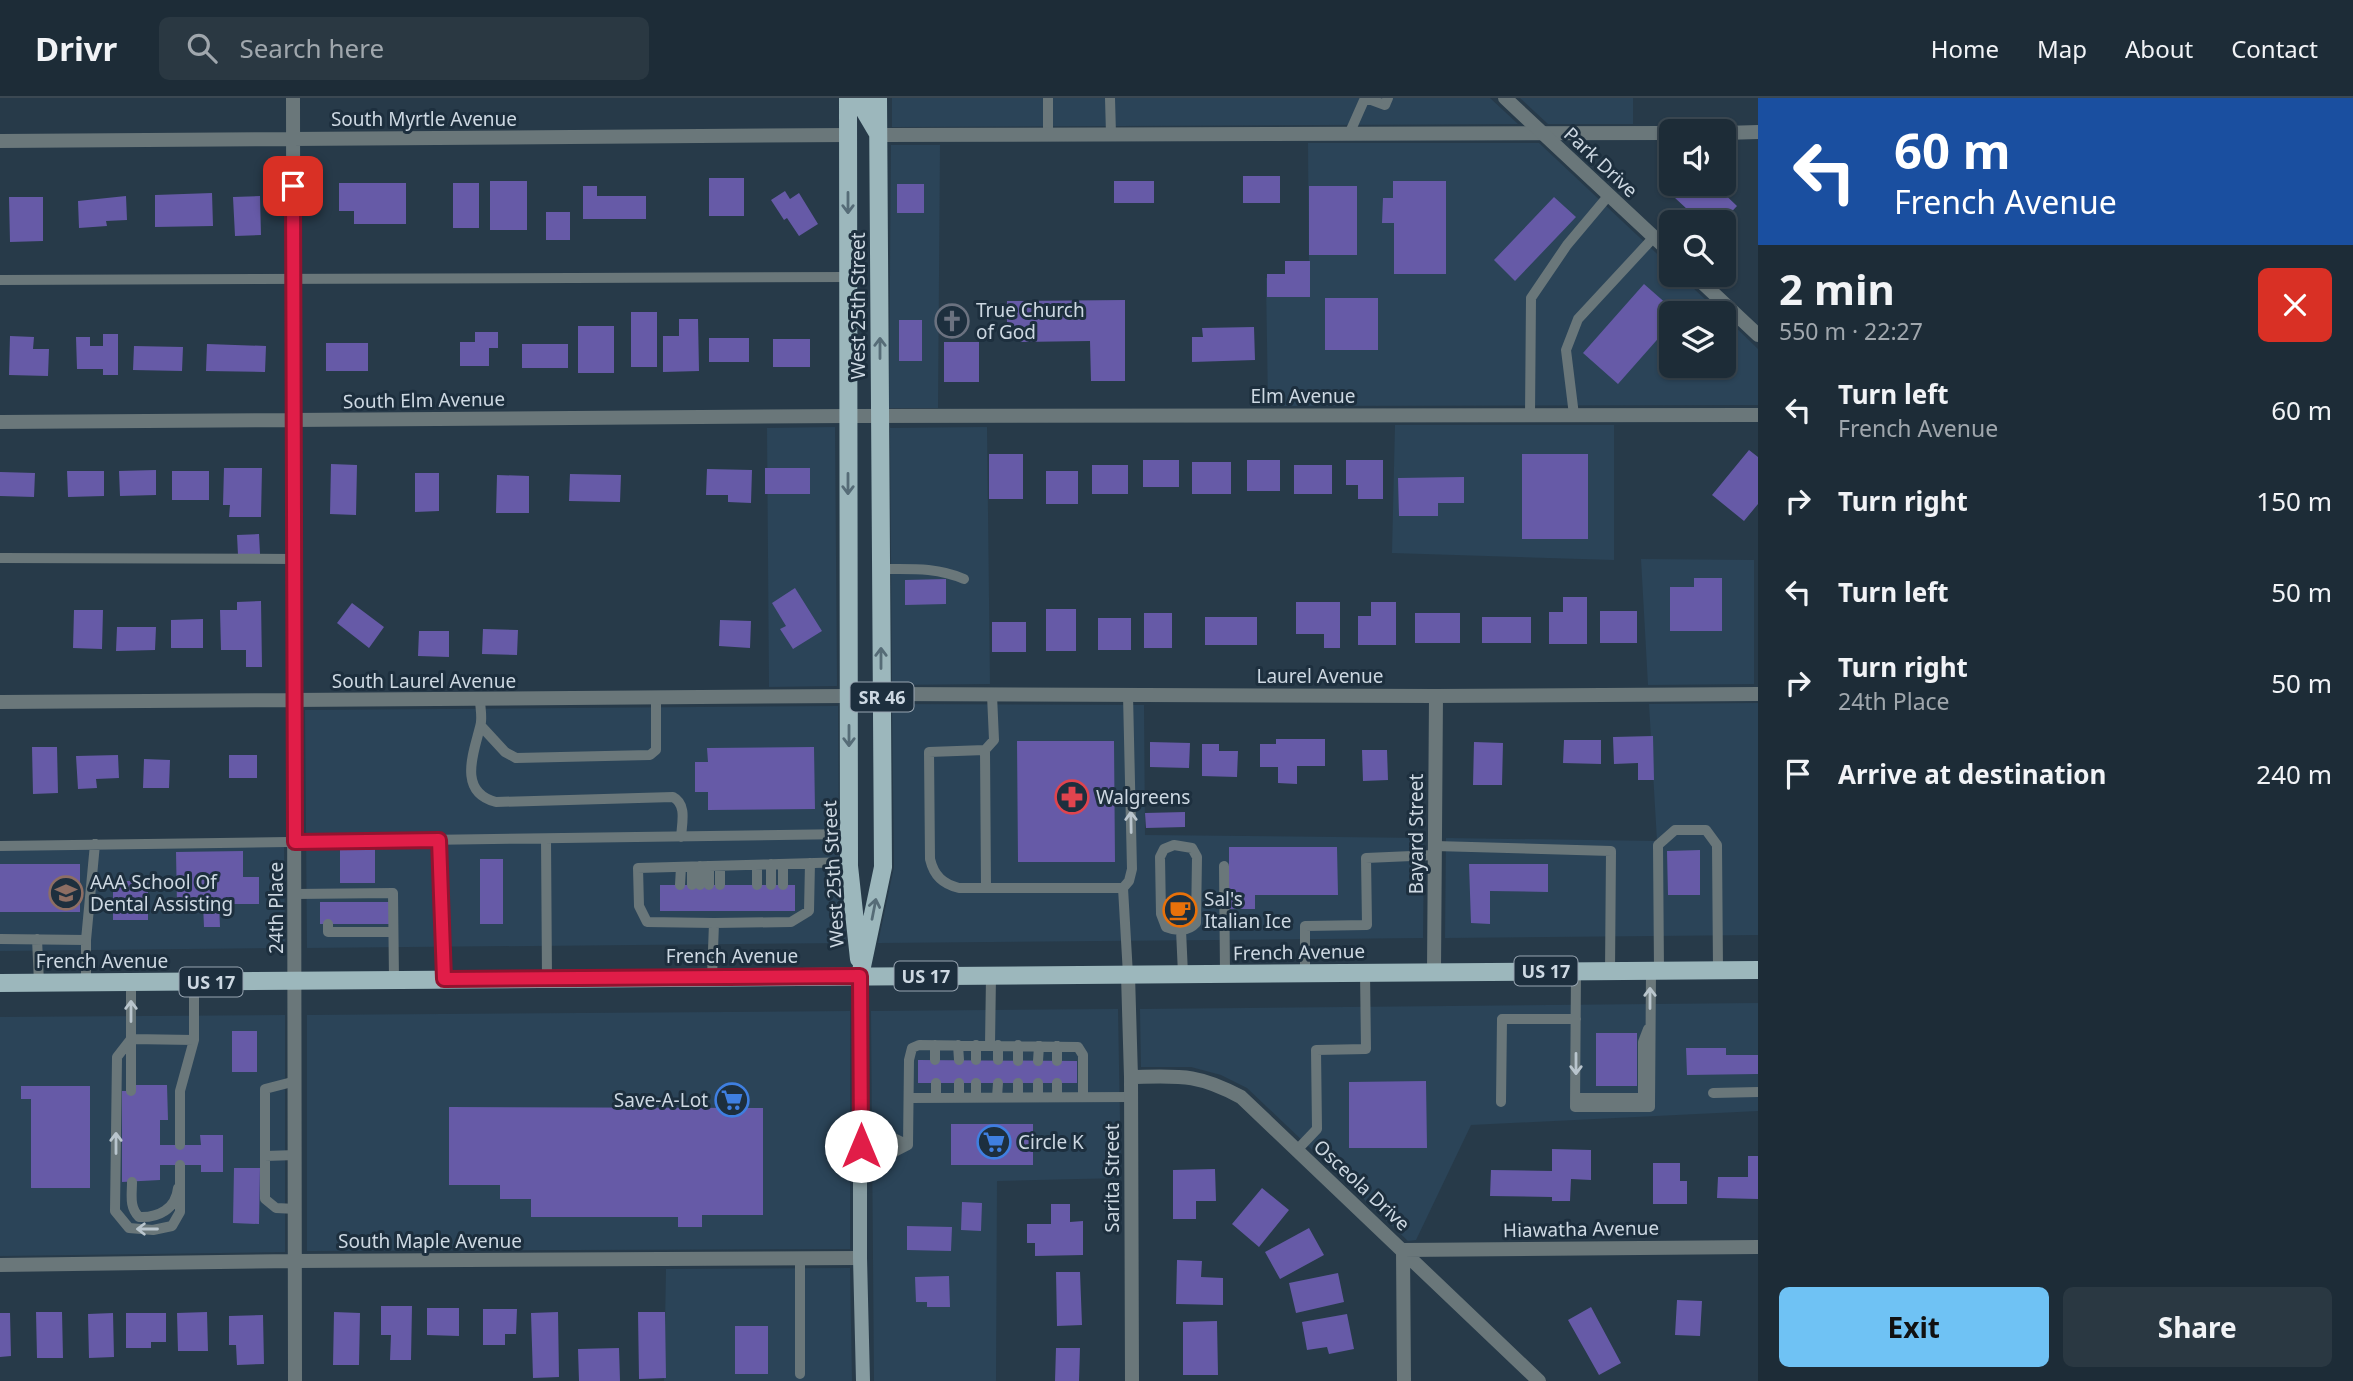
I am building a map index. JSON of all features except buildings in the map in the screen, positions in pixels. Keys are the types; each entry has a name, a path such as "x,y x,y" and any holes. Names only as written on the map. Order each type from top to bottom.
{"main road":[{"name":"West 25th Street","path":"848,98 849,862 860,976"},
{"path":"864,98 864,110 878,135"},
{"name":"West 25th Street","path":"860,976 883,867 878,98"},
{"name":"French Avenue","path":"0,983 1758,970"},
{"path":"860,976 863,1381"}],"street":[{"name":"24th Place","path":"293,98 295,1381"},
{"name":"Park Drive","path":"1505,98 1659,242"},
{"path":"1736,133 1758,132"},
{"path":"878,135 1659,133"},
{"name":"South Myrtle Avenue","path":"0,141 848,135"},
{"path":"1707,287 1758,335"},
{"name":"Elm Avenue","path":"848,416 1758,415"},
{"name":"South Elm Avenue","path":"0,422 848,416"},
{"name":"Laurel Avenue","path":"882,694 1758,694"},
{"name":"South Laurel Avenue","path":"0,702 848,696"},
{"name":"Bayard Street","path":"1434,971 1436,696"},
{"name":"Sarita Street","path":"1128,975 1132,1381"},
{"name":"Osceola Drive","path":"1131,1077 1188,1076 1216,1083 1241,1097 1539,1381"},
{"name":"Hiawatha Avenue","path":"1404,1250 1758,1247"},
{"path":"1404,1250 1404,1381"},
{"name":"South Maple Avenue","path":"0,1265 860,1258"}],"lane":[{"path":"1048,98 1048,134"},
{"path":"1110,98 1111,134"},
{"path":"1350,132 1366,98 1385,104 1388,98"},
{"path":"1530,415 1531,298 1567,245 1609,195"},
{"path":"1574,415 1566,350 1578,319 1654,237"},
{"path":"0,280 848,277"},
{"path":"0,558 294,559"},
{"path":"881,569 932,569 964,579"},
{"path":"986,888 985,750 994,740 992,695"},
{"path":"1128,695 1132,869 1129,881 1123,888 1128,975"},
{"path":"481,726 505,752 516,758 650,755 656,750 656,698"},
{"path":"480,699 481,726 471,755 472,775 480,794 488,800 496,802 673,797 679,800 682,806 681,837"},
{"path":"985,750 929,752 930,846 933,869 939,879 959,888 1123,888"},
{"path":"1576,971 1576,1107 1650,1107 1650,1021 1655,971 1658,845 1675,830 1706,830 1717,845 1718,970"},
{"path":"0,846 849,834"},
{"path":"546,839 547,979"},
{"path":"439,840 444,979"},
{"path":"86,983 86,940 95,844"},
{"path":"1174,845 1192,848 1197,857 1196,923 1181,930 1166,927 1161,914 1160,858 1164,849 1174,845"},
{"path":"1305,973 1305,926 1367,925 1367,858 1435,850 1611,851 1610,971"},
{"path":"810,863 809,911 791,922 784,916 696,917 646,922 639,906 638,868 757,865 771,864 783,864 810,863 849,862"},
{"path":"771,864 771,885"},
{"path":"783,864 783,885"},
{"path":"757,865 757,885"},
{"path":"700,866 700,885"},
{"path":"700,866 700,885"},
{"path":"700,866 700,885"},
{"path":"1224,866 1225,974"},
{"path":"295,894 327,898 364,898 393,893 394,980"},
{"path":"696,917 712,977"},
{"path":"327,924 327,932 344,928 365,928 393,932"},
{"path":"1181,930 1183,974"},
{"path":"0,939 86,940"},
{"path":"37,939 39,983"},
{"path":"1297,1150 1317,1129 1316,1050 1366,1049 1365,972"},
{"path":"991,976 994,1045 998,1060"},
{"path":"131,982 131,1091"},
{"path":"180,1145 180,1091 194,1040 194,982"},
{"path":"1502,1102 1502,1019 1576,1019"},
{"path":"131,1039 194,1040"},
{"path":"131,1039 117,1057 116,1212 129,1228 153,1230 172,1226 180,1212 180,1165 177,1195 169,1209 159,1215 139,1217 133,1211 132,1182"},
{"path":"908,1145 909,1060 912,1048 919,1045 1078,1047 1083,1055 1083,1097"},
{"path":"935,1045 935,1060"},
{"path":"958,1045 959,1060"},
{"path":"976,1045 976,1060"},
{"path":"1018,1045 1018,1060"},
{"path":"1038,1060 1039,1046"},
{"path":"1057,1046 1057,1060"},
{"path":"296,1082 265,1089 265,1199 276,1208 296,1209"},
{"path":"936,1083 936,1098"},
{"path":"959,1083 959,1098"},
{"path":"976,1083 976,1097"},
{"path":"997,1097 998,1083"},
{"path":"1018,1083 1018,1097"},
{"path":"1038,1083 1038,1097"},
{"path":"1057,1083 1057,1097"},
{"path":"1713,1093 1758,1092"},
{"path":"909,1098 1131,1097"},
{"path":"861,1122 908,1145"},
{"path":"861,1169 908,1145"},
{"path":"265,1156 296,1155"},
{"path":"800,1258 800,1374"}],"shaded area":[{"path":"892,98 1490,98 1518,124 892,127"},
{"path":"1520,98 1633,98 1633,124 1548,124"},
{"path":"1308,143 1539,143 1659,256 1659,287 1692,287 1707,301 1659,301 1659,378 1736,378 1736,328 1758,349 1758,405 1268,406 1266,278 1309,276"},
{"path":"891,145 940,145 938,408 889,408"},
{"path":"1395,425 1614,425 1614,560 1392,553"},
{"path":"835,427 837,686 769,687 767,428"},
{"path":"987,427 990,684 892,685 890,428"},
{"path":"1641,559 1754,560 1754,684 1648,685"},
{"path":"1758,703 1758,935 1445,938 1446,838 1657,841 1649,704"},
{"path":"892,704 1144,705 1145,835 1424,838 1423,938 878,943 894,867"},
{"path":"838,706 839,866 846,943 307,948 305,710"},
{"path":"284,838 285,948 0,951 0,843"},
{"path":"1758,1003 1758,1111 1471,1125 1416,1240 1408,1241 1247,1088 1221,1075 1191,1067 1141,1067 1140,1009"},
{"path":"1118,1009 1121,1178 997,1181 996,1381 874,1381 871,1011"},
{"path":"850,1011 850,1249 307,1251 307,1015"},
{"path":"285,1015 285,1252 0,1256 0,1017"},
{"path":"850,1268 852,1381 664,1381 666,1269"}],"place":[{"name":"True Church of God","path":"952,321"},
{"name":"Walgreens","path":"1072,797"},
{"name":"AAA School Of Dental Assisting","path":"66,893"},
{"name":"Sal's Italian Ice","path":"1180,910"},
{"name":"Save-A-Lot","path":"732,1100"},
{"name":"Circle K","path":"994,1142"}],"route":[{"path":"293,186 295,842 439,840 444,979 860,976 861,1146"}]}
